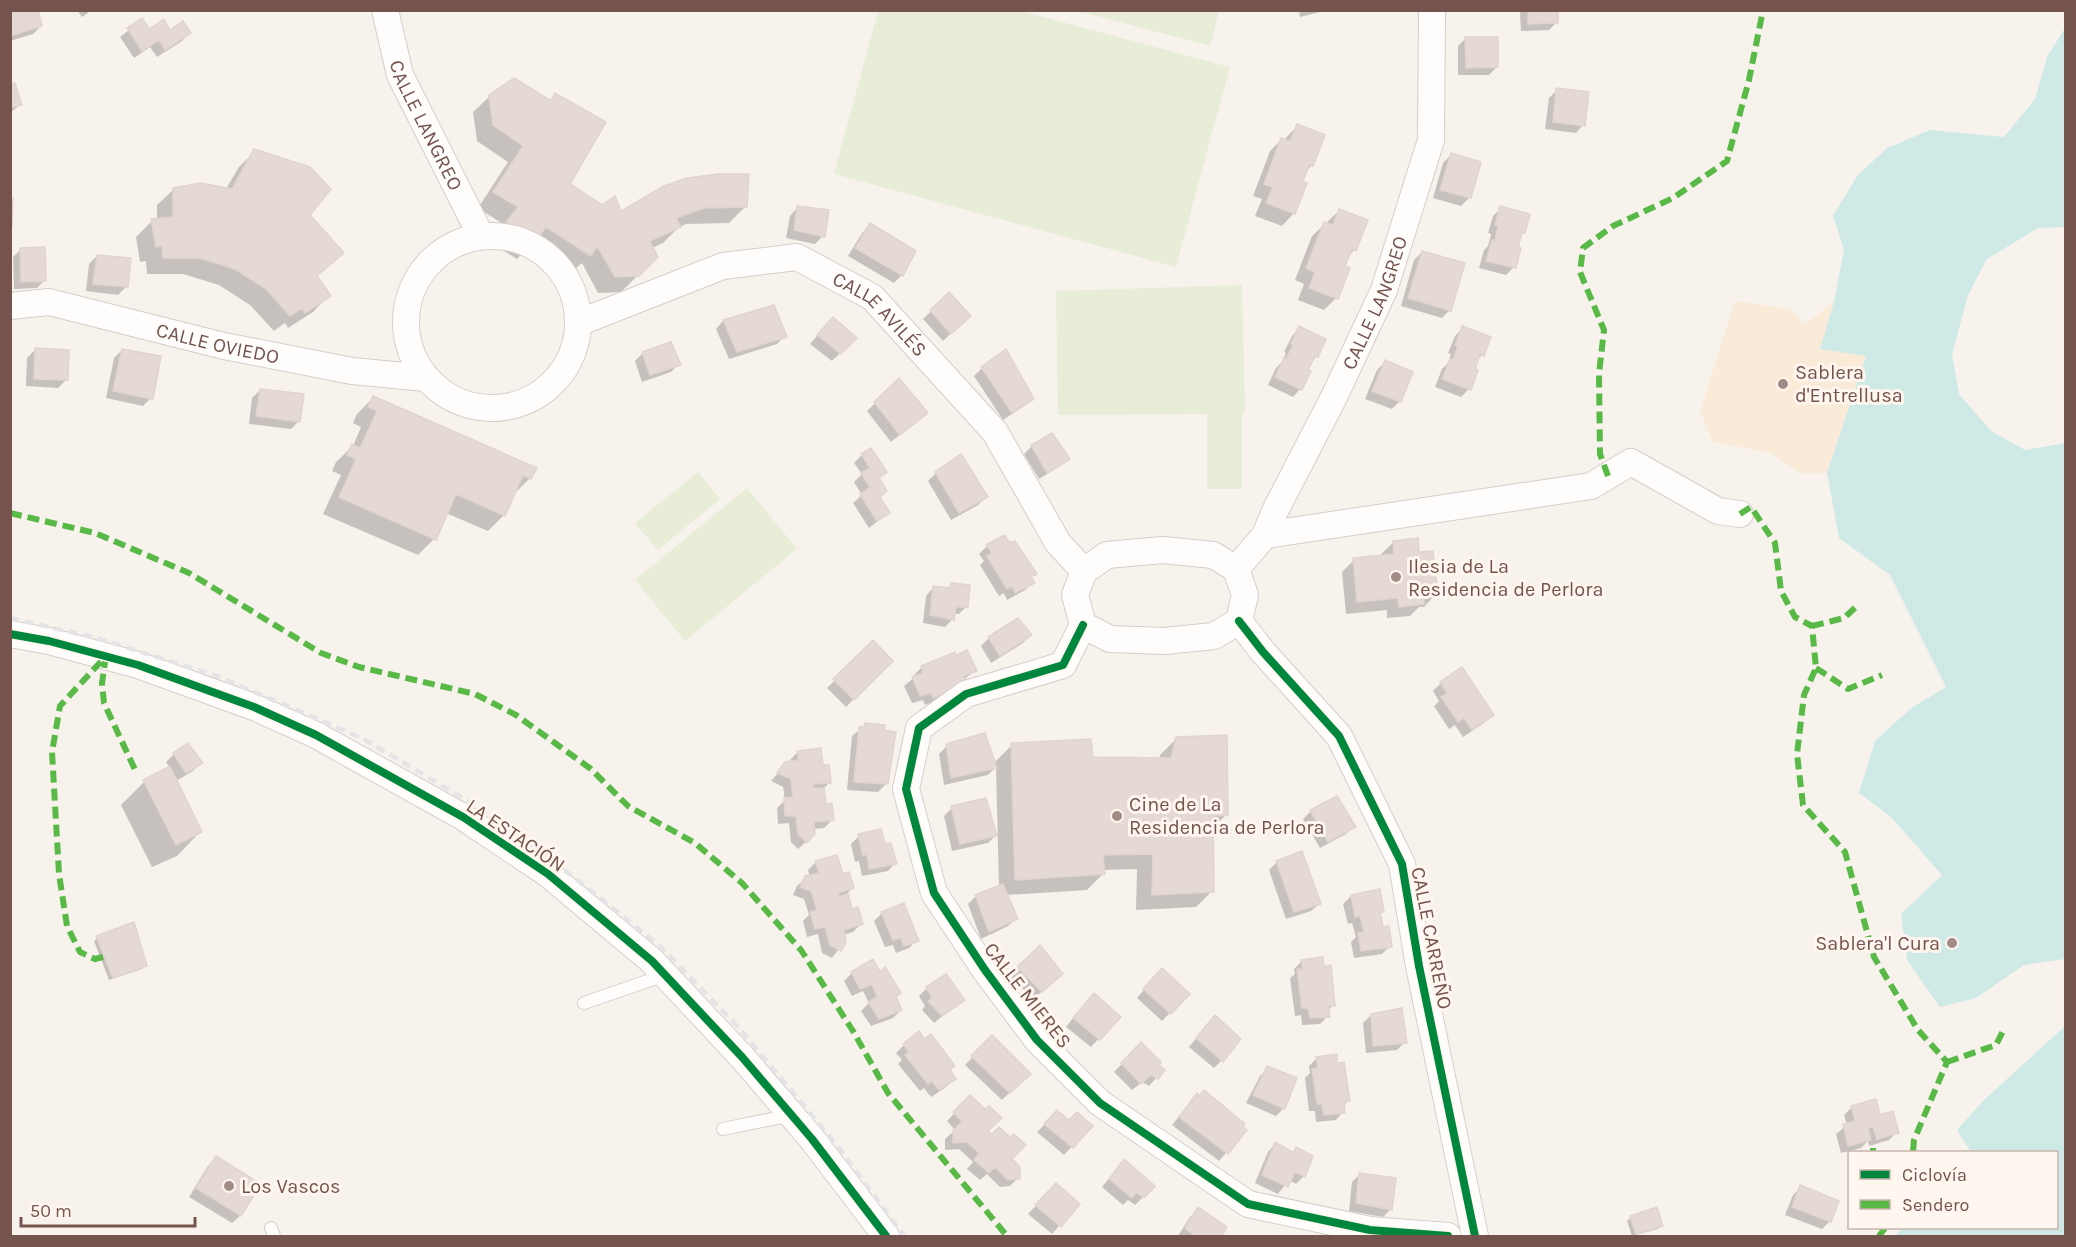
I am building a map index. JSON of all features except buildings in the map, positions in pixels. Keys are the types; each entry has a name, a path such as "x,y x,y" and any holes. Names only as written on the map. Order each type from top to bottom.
{"street":[{"name":"CALLE LANGREO","path":"385,10 400,75 480,234"},
{"name":"CALLE LANGREO","path":"1236,569 1265,534 1334,397 1384,290 1431,140 1432,10"},
{"path":"480,234 507,238 535,248 558,267 573,293 578,323 573,352 561,375 542,392 519,404 494,408 469,405 445,395 426,378 412,356 406,331 408,305 416,281 432,261 453,246 480,234"},
{"name":"CALLE AVILÉS","path":"578,323 723,266 797,257 872,297 995,432 1058,543 1084,571"},
{"name":"CALLE OVIEDO","path":"10,306 49,302 224,346 352,371 426,378"},
{"path":"1265,534 1591,486 1630,462 1718,511 1740,514"},
{"path":"1163,550 1213,555 1236,569 1245,595 1239,621 1214,636 1164,641 1110,639 1083,625 1075,595 1084,571 1107,555 1163,550"},
{"name":"CALLE CARREÑO","path":"1239,621 1263,652 1339,736 1402,864 1419,966 1475,1236"},
{"name":"CALLE MIERES","path":"1083,625 1063,665 966,694 919,728 906,789 934,893 985,970 1037,1040 1100,1103 1248,1204 1370,1230 1448,1236"},
{"name":"LA ESTACIÓN","path":"10,634 49,641 138,665 254,707 316,735 463,817 548,874 652,961 742,1057 792,1115 886,1236"}],"lane":[{"path":"584,1003 665,975"},
{"path":"723,1129 792,1115"}],"green space":[{"path":"878,11 1021,11 1230,67 1176,267 834,174"},
{"path":"1078,11 1219,11 1210,46"},
{"path":"1242,285 1245,413 1242,414 1242,489 1207,489 1207,414 1058,415 1056,291"},
{"path":"698,472 720,499 658,550 635,523"},
{"path":"747,488 797,549 685,641 635,580"}],"sand":[{"name":"Sablera d'Entrellusa","path":"1735,301 1790,309 1805,324 1834,302 1820,349 1866,355 1827,473 1800,473 1770,453 1713,442 1700,412"}],"water":[{"path":"2065,28 2065,227 2038,228 1987,259 1968,295 1952,354 1959,394 1991,431 2025,450 2065,443 2065,959 2024,965 1976,998 1940,1007 1907,960 1901,914 1942,875 1890,816 1859,793 1875,741 1910,709 1946,687 1890,575 1839,538 1827,473 1866,356 1820,349 1834,302 1844,250 1833,216 1857,176 1887,148 1930,130 2004,137 2035,99 2047,57"},
{"path":"2065,1026 2065,1236 1895,1236 1901,1229 2058,1229 2058,1151 1970,1151 1957,1130 1984,1100"}],"railway":[{"path":"10,618 97,638 217,676 362,738 473,804 571,875 660,946 739,1028 840,1149 904,1236"}],"marked path":[{"path":"1608,476 1600,454 1599,374 1604,330 1580,272 1583,248 1613,226 1673,198 1727,161 1749,80 1763,10"},
{"path":"1740,514 1751,507 1775,543 1781,591 1795,617 1812,626 1816,668 1804,695 1797,754 1803,805 1845,852 1874,957 1918,1030 1947,1062 1914,1140 1913,1151"},
{"path":"10,513 95,533 189,573 321,653 359,667 475,694 516,715 591,769 628,806 695,843 742,883 801,950 853,1031 888,1093 1007,1236"},
{"path":"1812,626 1844,618 1859,604"},
{"path":"106,656 102,683 104,703 137,774"},
{"path":"103,957 95,959 80,952 67,926 59,874 52,752 60,706 106,656"},
{"path":"1816,668 1848,689 1882,675"},
{"path":"1947,1062 1996,1045 2003,1031"},
{"path":"1879,1236 1884,1229"}],"cycle path":[{"path":"1239,621 1263,652 1339,736 1402,864 1419,966 1475,1236"},
{"path":"1083,625 1063,665 966,694 919,728 906,789 934,893 985,970 1037,1040 1100,1103 1248,1204 1370,1230 1448,1236"},
{"path":"10,634 49,641 138,665 254,707 316,735 463,817 548,874 652,961 742,1057 812,1139 886,1236"}],"place":[{"name":"Sablera d'Entrellusa","path":"1783,384"},
{"name":"Ilesia de La Residencia de Perlora","path":"1396,577"},
{"name":"Cine de La Residencia de Perlora","path":"1117,816"},
{"name":"Sablera'l Cura","path":"1952,943"},
{"name":"Los Vascos","path":"229,1186"}]}
